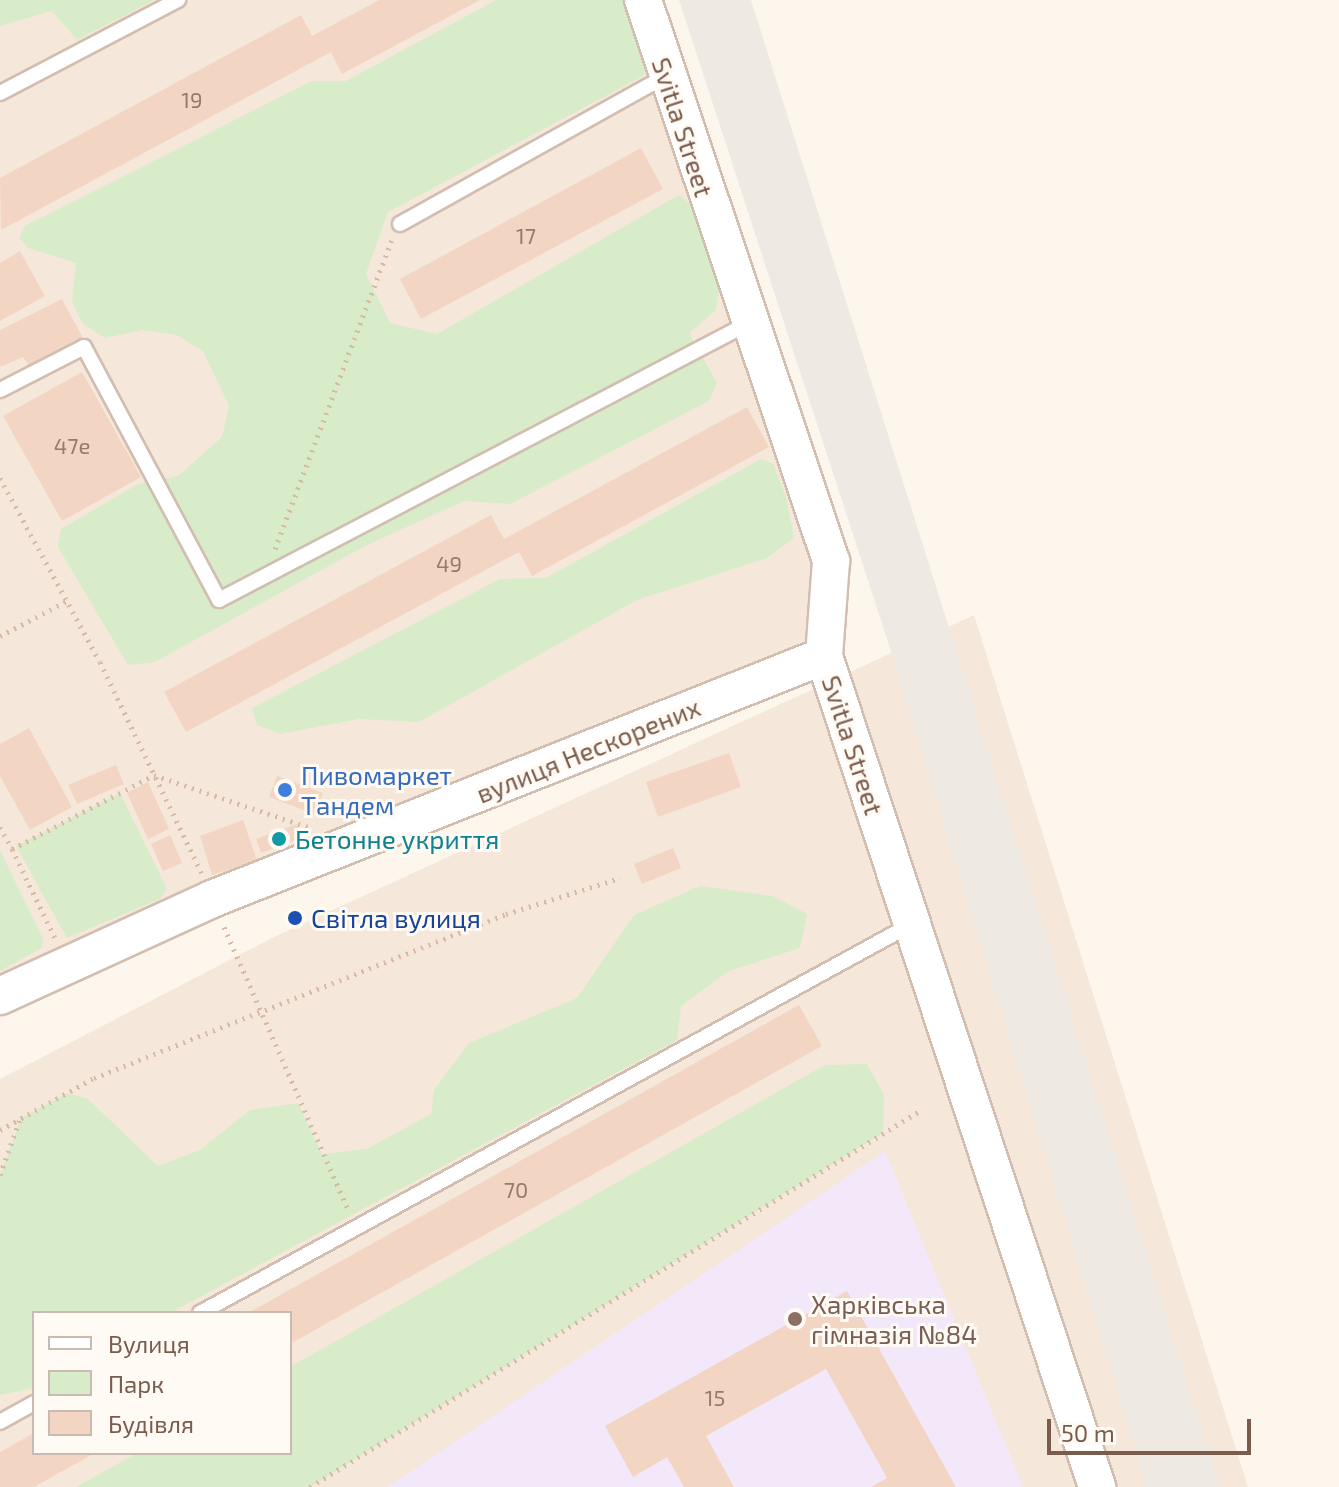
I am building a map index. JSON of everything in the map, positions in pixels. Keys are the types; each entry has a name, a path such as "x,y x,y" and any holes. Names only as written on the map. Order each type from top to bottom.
{"street":[{"name":"Svitla Street","path":"643,0 831,561 824,656 1097,1487"},
{"name":"вулиця Нескорених","path":"0,996 212,899 824,656"}],"lane":[{"path":"0,93 178,0"},
{"path":"400,224 666,76"},
{"path":"0,390 84,347 219,600 750,323"},
{"path":"204,1311 912,924"},
{"path":"0,1422 32,1404"}],"path":[{"path":"265,576 400,224"},
{"path":"0,478 67,601 204,878"},
{"path":"0,636 67,601"},
{"path":"12,849 154,775 296,818 319,833"},
{"path":"0,827 58,944"},
{"path":"0,1130 94,1078 257,1013 620,878"},
{"path":"224,927 257,1013 356,1228"},
{"path":"310,1487 918,1112"},
{"path":"0,1175 21,1118"}],"shaded area":[{"path":"0,0 643,0 813,558 821,653 0,984"},
{"path":"679,0 751,0 1220,1487 1147,1487 888,642"},
{"path":"974,615 1248,1487 0,1487 0,1079 276,936"},
{"name":"Харківська гімназія №84","path":"885,1151 1023,1487 388,1487"}],"green space":[{"path":"0,0 154,0 77,40 52,11 0,26"},
{"path":"496,0 626,0 651,61 643,76 388,212 366,274 390,323 437,334 679,195 690,204 719,287 716,310 689,333 717,383 709,401 510,504 464,501 365,546 155,662 128,665 58,547 61,529 138,484 178,476 222,437 229,406 203,351 176,335 143,330 105,338 82,323 72,301 76,263 28,248 19,238 25,226 312,81 346,81"},
{"path":"761,459 773,464 786,496 794,538 767,558 637,600 419,722 359,719 280,734 257,725 252,708 500,579 546,578"},
{"path":"120,793 167,889 160,899 67,938 16,846"},
{"path":"0,850 43,939 42,948 0,971"},
{"path":"700,886 773,896 807,914 800,948 729,971 681,1006 677,1040 174,1311 32,1311 32,1388 0,1395 0,1175 21,1118 67,1093 88,1099 158,1166 200,1150 250,1110 298,1103 322,1154 367,1149 431,1114 434,1090 469,1043 577,998 634,915"},
{"path":"867,1064 884,1095 883,1133 310,1487 76,1487 133,1455 292,1455 292,1366 825,1065"}],"building":[{"path":"379,0 480,0 342,74 331,52 1,230 0,178 301,15 312,36"},
{"path":"641,148 663,189 421,319 400,279"},
{"path":"20,251 45,296 0,321 0,263"},
{"path":"62,299 83,338 30,367 23,357 0,367 0,330"},
{"path":"82,372 141,477 62,521 3,416"},
{"path":"747,407 769,447 532,576 519,552 186,732 164,692 491,515 504,539"},
{"path":"29,728 72,807 30,830 0,776 0,744"},
{"path":"729,753 741,787 658,817 646,782"},
{"path":"116,765 124,784 77,804 68,785"},
{"path":"277,776 323,793 314,814 269,797"},
{"path":"148,782 169,829 148,839 127,793"},
{"path":"243,820 257,860 212,875 200,836"},
{"name":"Бетонне укриття","path":"297,824 302,838 261,853 256,839"},
{"path":"170,835 182,863 163,871 151,844"},
{"path":"673,848 681,868 642,884 634,864"},
{"path":"799,1005 822,1046 292,1343 292,1311 252,1311"},
{"path":"847,1291 956,1487 871,1487 887,1478 826,1369 706,1436 734,1487 684,1487 667,1457 633,1477 605,1426"},
{"path":"32,1434 32,1455 91,1455 34,1487 0,1487 0,1452"}],"place":[{"name":"Пивомаркет Тандем","path":"285,790"},
{"name":"Бетонне укриття","path":"279,839"},
{"name":"Світла вулиця","path":"295,918"},
{"name":"Харківська гімназія №84","path":"795,1319"}]}
